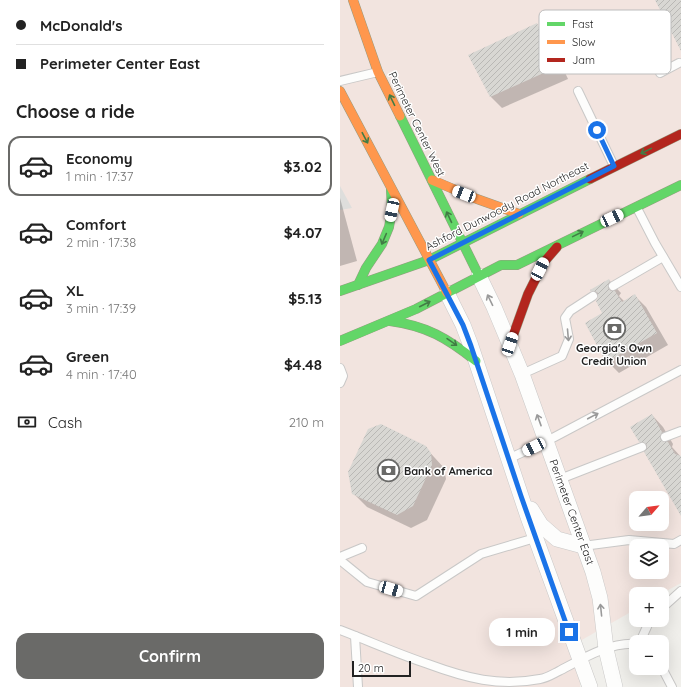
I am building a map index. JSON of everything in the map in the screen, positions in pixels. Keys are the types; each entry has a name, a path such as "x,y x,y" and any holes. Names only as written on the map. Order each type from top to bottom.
{"main road":[{"name":"Perimeter Center West","path":"353,0 378,72 479,276"},
{"path":"340,91 447,293"},
{"name":"Ashford Dunwoody Road Northeast","path":"340,291 429,260 614,166 681,134"},
{"path":"432,180 477,199 519,214"},
{"path":"340,341 390,321 501,265 517,265 681,185"},
{"path":"358,285 366,268 382,244 389,227 392,210 391,188"},
{"path":"510,344 524,303 539,272 544,262 560,243"},
{"path":"390,321 415,325 430,330 445,337 476,361"}],"street":[{"name":"Perimeter Center East","path":"479,276 522,374 593,572 600,598 606,649 615,687"},
{"path":"447,293 463,325 517,486 590,687"},
{"path":"517,486 541,525 546,530 556,539 583,546"}],"lane":[{"path":"340,82 378,72"},
{"path":"578,91 614,166"},
{"path":"636,207 681,287"},
{"path":"613,286 663,257"},
{"path":"522,374 562,356 569,339 565,318 570,311 593,296"},
{"path":"340,368 343,376 340,383"},
{"path":"508,459 546,441 681,370"},
{"path":"665,437 681,431"},
{"path":"560,479 642,447"},
{"path":"362,548 340,558 367,582 416,596 481,554 536,538"},
{"path":"583,546 628,540 674,544 681,540"},
{"path":"669,602 681,591"},
{"path":"340,630 393,652 460,676 483,682 508,683 542,679 606,649 629,644"},
{"path":"355,636 358,687"},
{"path":"666,675 672,687"}],"shaded area":[{"path":"340,0 681,0 681,583 669,590 669,587 629,587 629,613 580,641 580,687 340,687"},
{"path":"340,186 352,208 340,210"}],"building":[{"path":"655,0 681,0 681,51 671,31 671,10 660,10"},
{"path":"537,23 539,27 539,74 541,74 490,97 468,55"},
{"path":"609,279 610,281 608,288 611,291 615,291 622,302 635,294 657,333 606,362 585,323 602,313 596,301 598,298 598,293 590,290"},
{"path":"652,414 662,432 660,439 664,442 668,442 675,454 681,456 681,516 669,495 669,491 667,491 644,452 647,445 643,442 639,442 630,427"},
{"name":"Bank of America","path":"381,424 426,446 431,453 432,465 413,506 397,515 352,494 348,472 368,429"}],"traffic: fast":[{"path":"400,116 479,276"},
{"path":"340,291 429,260 590,179"},
{"path":"340,341 416,309 501,265 517,265 681,185"},
{"path":"358,285 366,268 382,244 389,227 392,210 391,190"},
{"path":"390,321 415,326 436,334 456,346 476,361"}],"traffic: slow":[{"path":"353,0 378,72 400,116"},
{"path":"340,91 447,293"},
{"path":"432,180 477,199 519,214"}],"traffic: jam":[{"path":"590,179 681,134"},
{"path":"510,344 528,294 544,262 557,247"}],"place":[{"name":"Georgia's Own Credit Union","path":"614,328"},
{"name":"Bank of America","path":"389,471"}],"route":[{"path":"569,632 521,496 471,346 463,325 429,260 614,166 597,130"}]}
